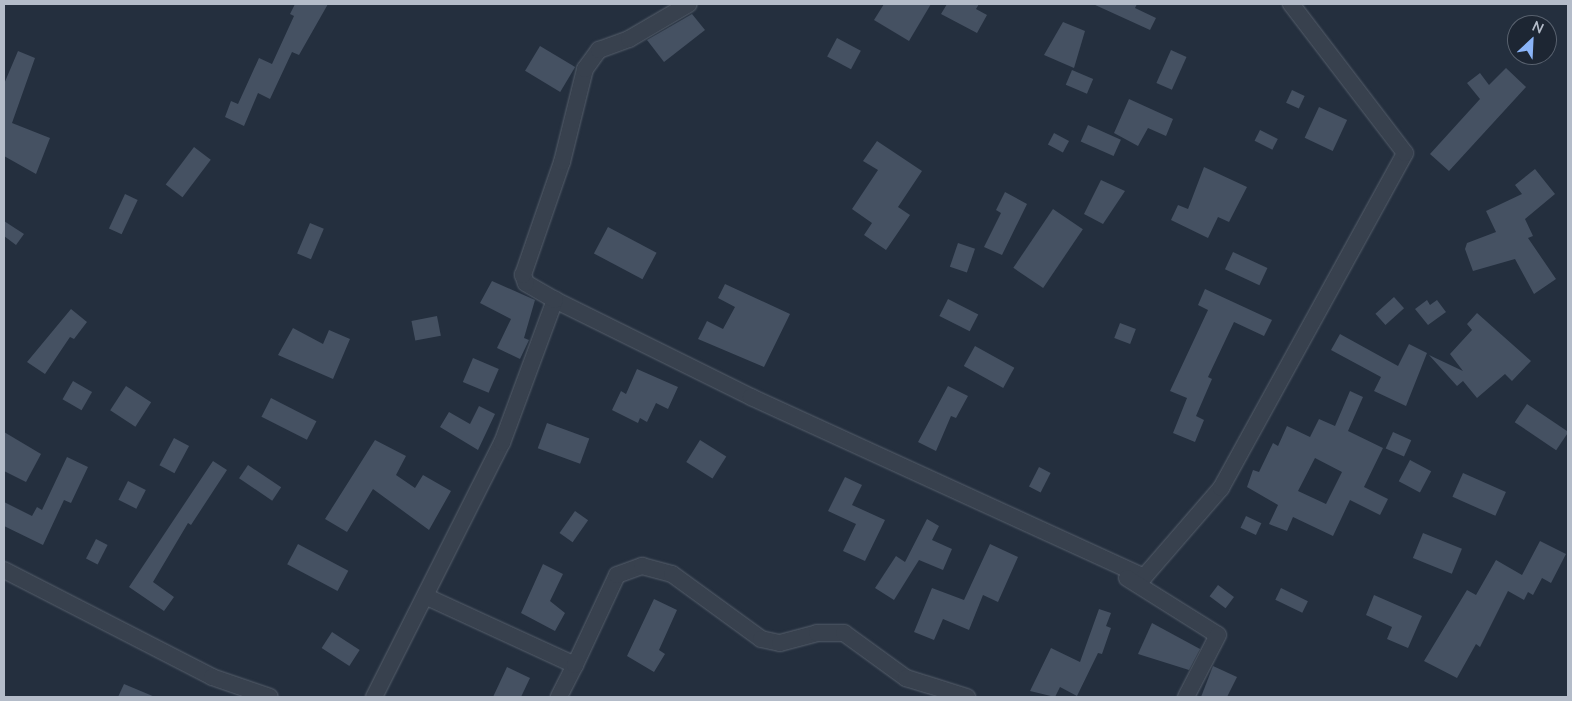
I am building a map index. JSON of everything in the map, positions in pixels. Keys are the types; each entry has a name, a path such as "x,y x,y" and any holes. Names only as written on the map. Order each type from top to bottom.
{"street":[{"path":"689,4 629,39 600,50 584,69 562,162 523,275 526,283 703,385 1137,582 1218,635 1186,697"},
{"path":"555,300 751,397 1144,577 1221,488 1405,153 1291,4"},
{"path":"374,697 502,443 555,300"},
{"path":"559,697 617,575 642,566 672,574 761,639 780,643 816,633 844,632 906,678 966,697"},
{"path":"4,570 212,677 270,697"},
{"path":"426,597 575,665"}],"building":[{"path":"295,4 328,4 299,55 292,52 270,99 258,93 244,126 225,117 231,101 238,104 259,58 272,64 294,16 290,14"},
{"path":"884,4 931,4 909,41 874,20"},
{"path":"947,4 979,4 976,9 987,15 977,33 941,14"},
{"path":"1093,4 1137,4 1135,8 1156,18 1150,30"},
{"path":"692,14 705,30 664,62 647,40"},
{"path":"1063,22 1085,31 1074,68 1044,55"},
{"path":"837,38 861,51 851,69 827,57"},
{"path":"540,46 575,67 560,92 525,71"},
{"path":"1171,50 1187,57 1172,90 1156,83"},
{"path":"18,51 35,58 12,123 50,138 36,174 4,156 4,84"},
{"path":"1506,68 1526,87 1449,171 1430,154 1480,99 1467,83 1480,73 1489,85"},
{"path":"1072,70 1093,79 1087,94 1066,85"},
{"path":"1292,90 1305,96 1299,109 1286,103"},
{"path":"1129,99 1173,119 1166,136 1148,128 1138,146 1114,133"},
{"path":"1319,107 1347,120 1333,151 1305,138"},
{"path":"1088,125 1121,140 1114,156 1081,141"},
{"path":"1260,130 1278,139 1272,150 1255,141"},
{"path":"1054,133 1069,141 1063,152 1048,144"},
{"path":"877,141 922,171 898,207 910,215 886,250 864,235 872,223 852,209 878,170 863,161"},
{"path":"194,147 211,160 182,197 166,185"},
{"path":"1204,167 1247,187 1229,222 1218,217 1208,238 1171,220 1178,205 1188,209"},
{"path":"1535,169 1555,194 1525,219 1533,236 1528,238 1556,279 1534,294 1515,259 1473,271 1465,249 1467,243 1496,232 1486,211 1522,194 1515,185"},
{"path":"1101,180 1125,191 1103,224 1084,214"},
{"path":"1005,192 1027,204 1002,255 984,247 1001,213 996,210"},
{"path":"125,194 138,200 122,234 109,228"},
{"path":"1053,209 1083,229 1043,288 1013,268"},
{"path":"4,221 24,234 16,245 4,236"},
{"path":"310,223 324,229 311,259 297,253"},
{"path":"608,227 657,253 642,279 594,253"},
{"path":"958,243 975,249 967,272 950,267"},
{"path":"1233,252 1267,268 1259,285 1225,269"},
{"path":"492,281 535,300 524,338 529,340 520,359 497,348 511,319 480,303"},
{"path":"725,284 790,314 764,367 698,339 707,321 723,329 735,307 718,298"},
{"path":"1205,289 1272,320 1264,336 1234,322 1208,377 1212,379 1196,416 1204,420 1195,442 1173,433 1187,398 1170,391 1208,310 1198,305"},
{"path":"1394,297 1404,308 1385,325 1375,314"},
{"path":"948,299 978,314 970,331 939,316"},
{"path":"1427,300 1430,305 1437,300 1446,312 1428,325 1415,309"},
{"path":"71,309 87,322 74,339 70,337 45,374 27,362"},
{"path":"1477,313 1531,361 1512,381 1505,374 1477,398 1463,381 1457,386 1429,355 1463,371 1450,354 1472,330 1467,324"},
{"path":"437,316 441,336 415,341 411,321"},
{"path":"1120,323 1136,329 1130,344 1114,338"},
{"path":"293,328 323,344 329,330 350,339 333,379 278,355"},
{"path":"1340,334 1398,366 1409,344 1427,353 1406,406 1374,391 1381,377 1331,350"},
{"path":"975,346 1014,368 1003,388 964,366"},
{"path":"473,358 499,369 489,393 463,382"},
{"path":"637,369 678,387 668,409 656,403 647,422 640,418 638,423 612,410 621,391 626,394"},
{"path":"73,381 92,392 82,410 62,399"},
{"path":"126,386 151,402 135,427 110,410"},
{"path":"948,386 968,396 956,418 951,416 936,451 918,442"},
{"path":"1350,391 1363,397 1348,431 1383,448 1364,487 1388,499 1380,515 1350,500 1333,536 1293,517 1287,531 1269,524 1278,505 1247,487 1253,470 1259,472 1273,443 1278,446 1287,426 1310,437 1319,419 1335,426","holes":["1315,458 1342,472 1326,504 1298,491"]},
{"path":"271,398 316,421 307,440 261,417"},
{"path":"1527,404 1568,432 1556,450 1515,422"},
{"path":"479,406 495,414 478,450 440,427 449,412 470,424"},
{"path":"547,423 589,438 580,464 538,448"},
{"path":"4,432 41,454 26,482 4,471"},
{"path":"1393,432 1411,440 1404,457 1386,448"},
{"path":"174,438 189,446 174,473 159,465"},
{"path":"375,440 406,456 396,475 415,488 423,475 451,491 429,530 373,489 347,532 325,519"},
{"path":"700,440 726,456 713,478 686,462"},
{"path":"67,457 88,467 71,503 64,500 43,545 4,526 4,502 32,516 37,507 42,510"},
{"path":"1410,460 1431,471 1420,492 1399,481"},
{"path":"213,461 227,470 191,525 188,523 153,582 174,597 164,611 129,587"},
{"path":"248,465 281,487 272,501 239,478"},
{"path":"1039,467 1051,473 1041,493 1029,487"},
{"path":"1463,473 1506,492 1495,516 1452,497"},
{"path":"845,477 862,485 852,505 885,520 865,561 843,551 856,524 828,511"},
{"path":"128,481 146,490 136,509 118,500"},
{"path":"575,511 588,520 573,542 560,533"},
{"path":"1246,516 1261,523 1256,535 1241,528"},
{"path":"927,519 939,526 932,540 952,549 943,570 919,560 894,600 875,588 896,556 905,562"},
{"path":"1423,533 1462,549 1452,574 1413,558"},
{"path":"96,539 108,545 98,565 86,559"},
{"path":"1540,541 1566,554 1551,583 1542,578 1533,595 1528,592 1524,600 1508,591 1480,647 1476,644 1457,678 1424,661 1467,590 1476,595 1496,560 1522,575"},
{"path":"298,544 348,571 338,591 287,564"},
{"path":"990,544 1018,557 998,602 983,595 969,630 943,619 934,640 914,632 932,588 964,600"},
{"path":"543,564 563,574 550,601 565,613 555,631 521,613"},
{"path":"1218,585 1234,597 1226,608 1210,596"},
{"path":"1281,588 1308,601 1302,613 1275,600"},
{"path":"1374,595 1422,616 1408,648 1387,639 1392,627 1366,615"},
{"path":"654,599 677,610 659,650 665,654 654,672 627,656"},
{"path":"1099,609 1111,613 1106,626 1111,628 1102,654 1098,653 1077,696 1060,687 1055,697 1030,691 1051,648 1080,662"},
{"path":"1152,623 1200,649 1189,670 1138,654"},
{"path":"332,632 360,650 349,666 322,648"},
{"path":"1213,666 1237,677 1227,697 1201,697"},
{"path":"507,667 530,678 521,697 493,697"},
{"path":"124,684 155,697 118,697"}]}
